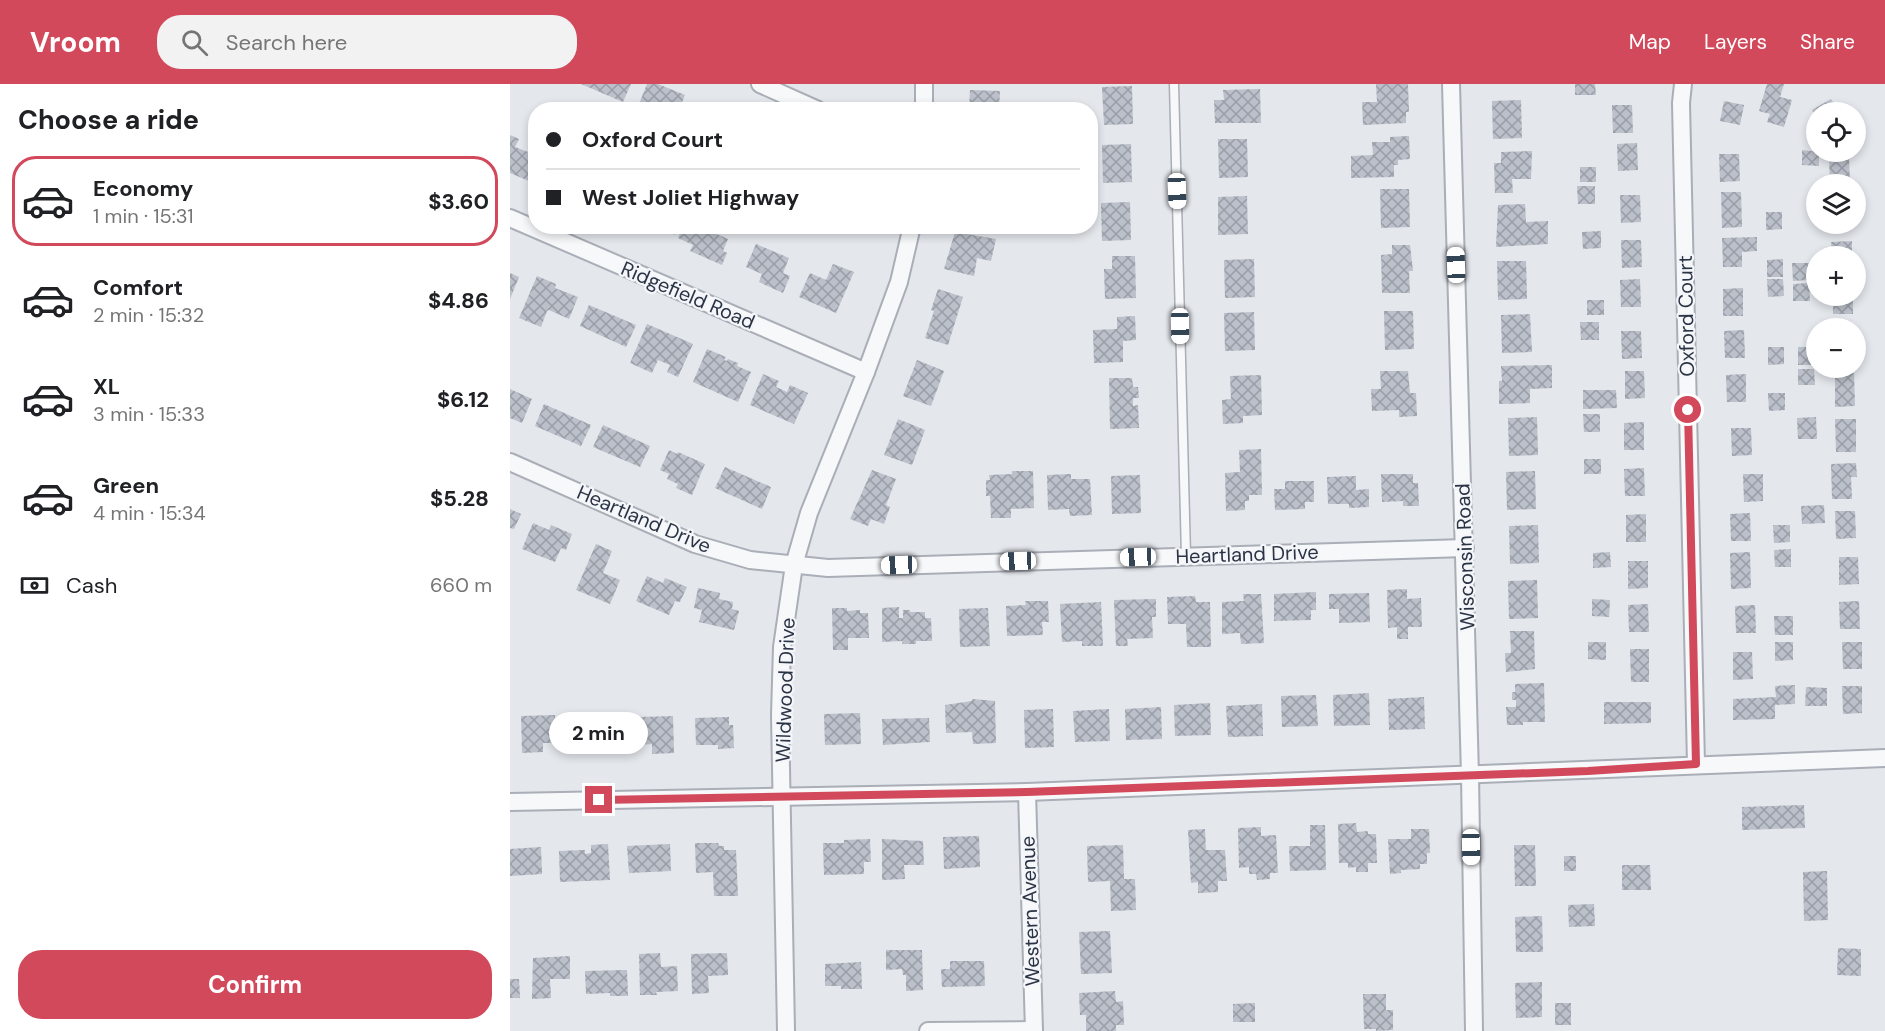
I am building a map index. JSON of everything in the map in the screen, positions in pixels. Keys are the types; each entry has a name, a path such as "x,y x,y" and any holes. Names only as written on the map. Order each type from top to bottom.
{"street":[{"path":"760,84 800,102"},
{"path":"924,84 924,102"},
{"name":"Wisconsin Road","path":"1451,84 1465,548 1474,1031"},
{"name":"Oxford Court","path":"1683,84 1681,103 1696,764"},
{"name":"Ridgefield Road","path":"510,218 528,226"},
{"name":"Ridgefield Road","path":"547,234 866,372"},
{"name":"Wildwood Drive","path":"786,1031 781,796 782,647 794,565 809,513 866,372 899,282 910,234"},
{"name":"Heartland Drive","path":"510,462 695,544 750,560 794,565 828,567 1465,548"},
{"path":"510,802 1027,792 1885,758"},
{"name":"Western Avenue","path":"1027,792 1034,1030"},
{"path":"928,1031 1034,1030"}],"lane":[{"path":"1174,84 1186,556"}],"building":[{"path":"581,84 631,84 623,102"},
{"path":"647,84 658,84 685,95 682,102 640,102"},
{"path":"1376,84 1408,84 1409,112 1406,112 1406,123 1363,125 1362,102 1377,102"},
{"path":"1575,84 1595,84 1596,95 1575,95"},
{"path":"1767,84 1784,84 1780,97 1792,100 1784,127 1767,122 1770,114 1759,111"},
{"path":"1132,86 1133,124 1104,125 1102,87"},
{"path":"1260,89 1261,123 1215,123 1214,100 1224,100 1223,90"},
{"path":"970,90 1000,91 999,102 969,102"},
{"path":"1521,100 1522,138 1493,139 1492,101"},
{"path":"1724,101 1744,105 1740,125 1720,121"},
{"path":"1612,105 1632,105 1633,133 1613,133"},
{"path":"510,135 519,139 515,147 528,152 528,181 510,173"},
{"path":"1409,136 1410,159 1398,160 1398,165 1394,165 1394,177 1351,178 1351,156 1373,155 1372,142 1390,142 1390,137"},
{"path":"1218,139 1247,139 1248,177 1219,178"},
{"path":"1637,143 1638,170 1618,171 1617,144"},
{"path":"1131,144 1132,182 1103,183 1102,145"},
{"path":"1802,150 1806,150 1806,162 1819,162 1819,166 1802,165"},
{"path":"1532,151 1531,179 1512,179 1513,193 1495,193 1494,163 1501,163 1501,152"},
{"path":"1719,154 1739,154 1740,181 1720,182"},
{"path":"1829,162 1849,162 1850,174 1830,174"},
{"path":"1580,167 1596,167 1596,182 1580,182"},
{"path":"1577,186 1595,186 1595,204 1578,204"},
{"path":"1380,189 1409,189 1410,227 1381,228"},
{"path":"1721,192 1741,192 1742,227 1722,228"},
{"path":"1620,195 1640,195 1641,222 1621,223"},
{"path":"1247,196 1248,234 1218,235 1218,197"},
{"path":"1130,202 1131,240 1102,241 1101,203"},
{"path":"1525,204 1526,222 1548,221 1548,244 1496,247 1498,205"},
{"path":"1766,212 1782,212 1782,229 1766,230"},
{"path":"1601,231 1601,248 1583,249 1582,232"},
{"path":"680,234 717,234 728,239 723,251 727,253 722,265 690,251 693,245 678,238"},
{"path":"954,234 996,239 991,261 977,258 974,276 944,269"},
{"path":"1757,237 1757,251 1742,252 1742,267 1723,267 1722,238"},
{"path":"1621,240 1641,240 1642,267 1622,268"},
{"path":"1852,241 1852,246 1831,246 1831,242"},
{"path":"756,244 789,258 783,273 790,276 783,293 759,282 762,274 746,267"},
{"path":"1392,245 1410,245 1413,271 1409,271 1410,293 1382,293 1381,255 1392,254"},
{"path":"1112,256 1135,256 1136,298 1105,299 1104,269 1112,269"},
{"path":"1254,259 1255,297 1225,298 1224,260"},
{"path":"1783,259 1783,277 1767,277 1767,260"},
{"path":"1497,261 1526,261 1527,299 1498,300"},
{"path":"1792,263 1806,263 1806,280 1793,281"},
{"path":"833,264 854,272 836,313 799,297 810,273 826,280"},
{"path":"510,273 519,277 510,299"},
{"path":"537,276 556,284 555,288 578,297 569,319 549,310 541,327 519,318"},
{"path":"1640,279 1641,307 1621,307 1620,280"},
{"path":"1767,279 1783,279 1784,296 1768,297"},
{"path":"1806,283 1806,301 1793,301 1793,284"},
{"path":"1743,288 1743,316 1723,316 1723,289"},
{"path":"938,289 963,297 948,345 925,338"},
{"path":"1587,300 1604,300 1604,315 1587,315"},
{"path":"589,305 636,325 626,347 580,326"},
{"path":"1833,306 1853,306 1853,314 1833,314"},
{"path":"1384,311 1413,311 1414,349 1385,350"},
{"path":"1254,312 1255,350 1225,351 1224,313"},
{"path":"1530,314 1532,352 1502,353 1501,315"},
{"path":"1135,316 1136,340 1123,341 1123,362 1094,363 1093,330 1117,329 1117,317"},
{"path":"1580,322 1599,322 1599,340 1581,340"},
{"path":"647,324 693,344 678,377 667,372 670,365 658,360 652,373 630,363"},
{"path":"1744,330 1745,358 1725,358 1724,331"},
{"path":"1621,331 1641,331 1642,358 1622,359"},
{"path":"1768,347 1784,347 1784,364 1768,365"},
{"path":"1798,347 1806,347 1806,365 1798,365"},
{"path":"707,349 726,357 724,360 728,359 738,363 737,366 751,372 738,402 693,382"},
{"path":"917,360 944,371 931,406 903,396"},
{"path":"1552,365 1552,388 1530,389 1530,403 1499,404 1501,366"},
{"path":"1798,369 1806,369 1806,378 1815,378 1815,385 1798,385"},
{"path":"1380,371 1408,371 1410,393 1416,393 1417,416 1399,417 1399,410 1372,411 1371,389 1381,389"},
{"path":"1625,371 1644,371 1645,398 1625,399"},
{"path":"763,374 779,381 776,387 787,392 790,385 808,393 794,424 750,405"},
{"path":"1746,374 1746,402 1727,402 1726,375"},
{"path":"1261,375 1262,415 1243,416 1243,423 1223,424 1222,400 1231,399 1230,376"},
{"path":"1109,378 1132,378 1133,387 1138,387 1139,398 1133,398 1133,406 1138,405 1139,428 1110,429"},
{"path":"1835,378 1854,378 1855,406 1835,407"},
{"path":"510,389 532,399 522,423 510,418"},
{"path":"1583,390 1616,390 1617,408 1583,409"},
{"path":"1768,393 1785,393 1785,410 1769,411"},
{"path":"544,404 591,425 581,446 535,426"},
{"path":"1583,414 1600,414 1600,432 1584,432"},
{"path":"1537,417 1538,455 1509,456 1508,418"},
{"path":"1816,417 1817,439 1798,439 1797,418"},
{"path":"898,419 925,430 912,465 884,455"},
{"path":"1835,419 1856,419 1856,452 1836,452"},
{"path":"1644,422 1644,450 1624,450 1624,423"},
{"path":"603,425 650,446 640,467 593,447"},
{"path":"1731,428 1751,428 1752,455 1732,456"},
{"path":"1261,449 1262,495 1249,495 1249,501 1245,501 1245,510 1226,511 1225,473 1240,472 1239,450"},
{"path":"669,450 705,464 692,495 676,488 678,484 667,479 669,474 660,470"},
{"path":"1584,459 1601,459 1601,474 1584,474"},
{"path":"1856,463 1857,477 1851,477 1852,499 1832,499 1831,464"},
{"path":"725,467 771,487 762,509 715,488"},
{"path":"1644,468 1645,496 1625,496 1624,469"},
{"path":"872,470 896,479 886,505 890,507 884,524 871,519 868,526 850,519"},
{"path":"1012,471 1033,471 1034,508 1011,509 1011,518 991,518 990,496 986,496 986,480 990,480 989,475 1012,474"},
{"path":"1535,471 1536,509 1507,510 1506,472"},
{"path":"1071,474 1071,479 1090,479 1092,515 1070,516 1069,509 1048,510 1047,475"},
{"path":"1381,474 1413,474 1413,483 1418,483 1419,506 1403,506 1403,501 1382,502"},
{"path":"1743,474 1763,474 1763,501 1744,502"},
{"path":"1140,475 1141,513 1112,514 1111,476"},
{"path":"1356,476 1356,490 1369,489 1369,507 1349,508 1349,504 1328,504 1327,477"},
{"path":"1285,481 1314,481 1314,502 1305,502 1305,509 1275,510 1274,489 1285,489"},
{"path":"1824,505 1825,523 1802,524 1801,506"},
{"path":"510,509 521,514 514,529 510,528"},
{"path":"1835,511 1855,511 1856,538 1836,539"},
{"path":"1750,513 1751,541 1731,541 1730,514"},
{"path":"1646,514 1646,542 1626,542 1626,515"},
{"path":"533,523 549,530 551,525 572,534 566,550 561,548 555,562 522,549"},
{"path":"1538,525 1539,563 1510,564 1509,526"},
{"path":"1773,525 1790,525 1790,542 1774,543"},
{"path":"596,544 612,551 603,573 620,580 610,604 576,590"},
{"path":"1791,549 1791,567 1775,567 1774,550"},
{"path":"1610,552 1611,567 1593,568 1593,553"},
{"path":"1750,552 1751,588 1731,589 1730,553"},
{"path":"1839,557 1858,557 1859,584 1839,585"},
{"path":"1628,561 1648,561 1648,588 1628,589"},
{"path":"647,576 663,583 665,578 687,587 680,602 675,601 669,615 636,601"},
{"path":"1537,580 1538,618 1509,619 1508,581"},
{"path":"698,588 720,593 719,599 733,602 732,609 739,611 734,630 699,622 702,610 694,608"},
{"path":"1407,589 1407,599 1421,598 1422,627 1408,627 1408,639 1397,639 1397,627 1388,628 1387,590"},
{"path":"1316,592 1316,610 1311,610 1311,620 1274,621 1274,594"},
{"path":"1369,593 1370,622 1339,623 1339,609 1329,609 1329,594"},
{"path":"1243,594 1261,594 1264,643 1241,644 1240,633 1222,634 1222,602 1244,601"},
{"path":"1195,596 1196,602 1210,602 1211,647 1187,647 1186,624 1168,624 1167,597"},
{"path":"1156,599 1156,617 1152,617 1153,638 1127,639 1128,646 1116,646 1114,600"},
{"path":"1592,599 1610,600 1609,617 1592,616"},
{"path":"1025,601 1048,601 1049,622 1042,622 1043,635 1007,636 1006,606 1026,605"},
{"path":"1859,601 1860,629 1840,629 1839,602"},
{"path":"1101,602 1103,646 1082,646 1082,641 1062,642 1060,604"},
{"path":"1648,604 1649,632 1629,632 1628,605"},
{"path":"1755,605 1756,633 1736,633 1735,606"},
{"path":"899,607 899,618 903,618 903,610 910,610 910,612 925,612 925,618 931,618 932,641 916,641 916,644 902,644 902,641 882,642 882,608"},
{"path":"832,608 847,608 847,611 860,610 860,613 868,613 869,638 848,638 848,650 833,650"},
{"path":"988,608 990,646 960,647 959,609"},
{"path":"1774,616 1793,616 1793,635 1775,635"},
{"path":"1510,631 1534,631 1535,669 1506,672 1505,653 1511,653"},
{"path":"1588,642 1606,642 1606,660 1588,659"},
{"path":"1775,642 1793,642 1793,660 1775,661"},
{"path":"1842,642 1862,642 1862,669 1843,669"},
{"path":"1630,649 1649,649 1649,682 1631,682"},
{"path":"1733,652 1752,652 1753,679 1733,680"},
{"path":"1544,683 1545,722 1507,725 1506,707 1516,707 1516,700 1512,700 1515,684"},
{"path":"1795,685 1795,704 1775,705 1775,719 1733,720 1733,699 1776,697 1775,686"},
{"path":"1842,686 1862,686 1862,713 1843,714"},
{"path":"1806,687 1827,688 1827,706 1805,706"},
{"path":"1369,693 1370,725 1334,726 1333,695"},
{"path":"1316,695 1318,726 1282,727 1281,696"},
{"path":"1424,697 1425,729 1389,730 1388,699"},
{"path":"972,699 995,701 996,743 973,744 972,732 946,733 945,705 972,701"},
{"path":"1604,702 1651,702 1651,723 1604,724"},
{"path":"1210,703 1211,735 1175,736 1174,705"},
{"path":"1262,704 1263,736 1228,737 1226,706"},
{"path":"1161,707 1162,739 1126,740 1125,709"},
{"path":"1053,709 1054,747 1025,748 1024,710"},
{"path":"1109,709 1110,741 1075,742 1073,711"},
{"path":"860,713 861,744 825,745 824,714"},
{"path":"555,715 556,743 543,743 543,752 522,753 521,716"},
{"path":"673,716 674,753 652,754 652,744 640,745 639,717"},
{"path":"729,717 729,725 733,725 734,748 718,749 718,745 696,745 695,718"},
{"path":"576,718 611,718 612,734 620,734 621,751 588,752 588,745 576,746"},
{"path":"929,718 930,742 883,745 882,719"},
{"path":"1804,805 1805,828 1742,830 1742,807"},
{"path":"1356,823 1357,832 1368,831 1368,834 1376,834 1377,863 1368,863 1368,872 1356,872 1356,867 1348,868 1348,863 1339,863 1338,824"},
{"path":"1310,825 1325,825 1326,870 1290,871 1289,846 1310,846"},
{"path":"1261,827 1261,836 1276,835 1278,873 1270,873 1270,879 1257,880 1256,874 1249,874 1249,867 1239,868 1238,828"},
{"path":"1205,829 1206,850 1225,850 1227,881 1218,881 1218,892 1198,893 1198,882 1191,883 1188,830"},
{"path":"1411,829 1429,829 1430,853 1427,853 1427,864 1420,864 1420,869 1401,870 1401,873 1390,874 1388,839 1411,839"},
{"path":"979,836 980,867 944,869 943,837"},
{"path":"870,839 871,862 864,862 864,874 824,875 823,843"},
{"path":"882,839 923,841 924,865 904,865 905,879 882,880"},
{"path":"695,843 718,843 719,846 724,846 724,850 736,850 738,896 714,896 713,872 696,873"},
{"path":"608,844 610,880 560,882 559,851 585,850 585,854 591,853 591,845"},
{"path":"670,844 671,871 629,873 627,846"},
{"path":"1123,845 1124,879 1135,879 1136,910 1111,911 1110,881 1088,882 1087,846"},
{"path":"1514,845 1535,845 1536,886 1515,886"},
{"path":"541,847 542,874 510,876 510,849"},
{"path":"1564,856 1576,856 1576,871 1564,871"},
{"path":"1622,865 1650,865 1651,890 1622,890"},
{"path":"1827,871 1828,920 1804,921 1803,872"},
{"path":"1594,904 1595,926 1569,927 1568,905"},
{"path":"1542,916 1543,952 1516,952 1515,917"},
{"path":"1110,931 1112,973 1081,974 1079,932"},
{"path":"1838,948 1861,949 1861,976 1837,975"},
{"path":"886,950 922,950 923,990 906,991 906,975 903,975 902,969 886,970"},
{"path":"660,953 661,967 677,966 678,991 640,995 639,954"},
{"path":"727,953 728,975 708,976 709,993 692,994 691,954"},
{"path":"570,956 570,979 550,979 551,998 532,999 533,958"},
{"path":"950,961 984,961 985,986 942,987 941,969 950,969"},
{"path":"861,962 862,989 825,986 825,964"},
{"path":"627,970 628,996 610,996 610,993 586,994 585,971"},
{"path":"510,979 519,979 520,998 510,998"},
{"path":"1542,982 1542,1017 1516,1018 1515,983"},
{"path":"1115,991 1116,1002 1123,1001 1124,1025 1116,1025 1116,1031 1086,1031 1086,1015 1080,1015 1079,993"},
{"path":"1363,994 1386,994 1386,1010 1393,1010 1393,1030 1364,1029"},
{"path":"1255,1003 1255,1022 1233,1022 1233,1004"},
{"path":"1555,1003 1571,1003 1571,1025 1555,1025"}],"route":[{"path":"599,800 1027,792 1588,771 1696,764 1688,410"}]}
